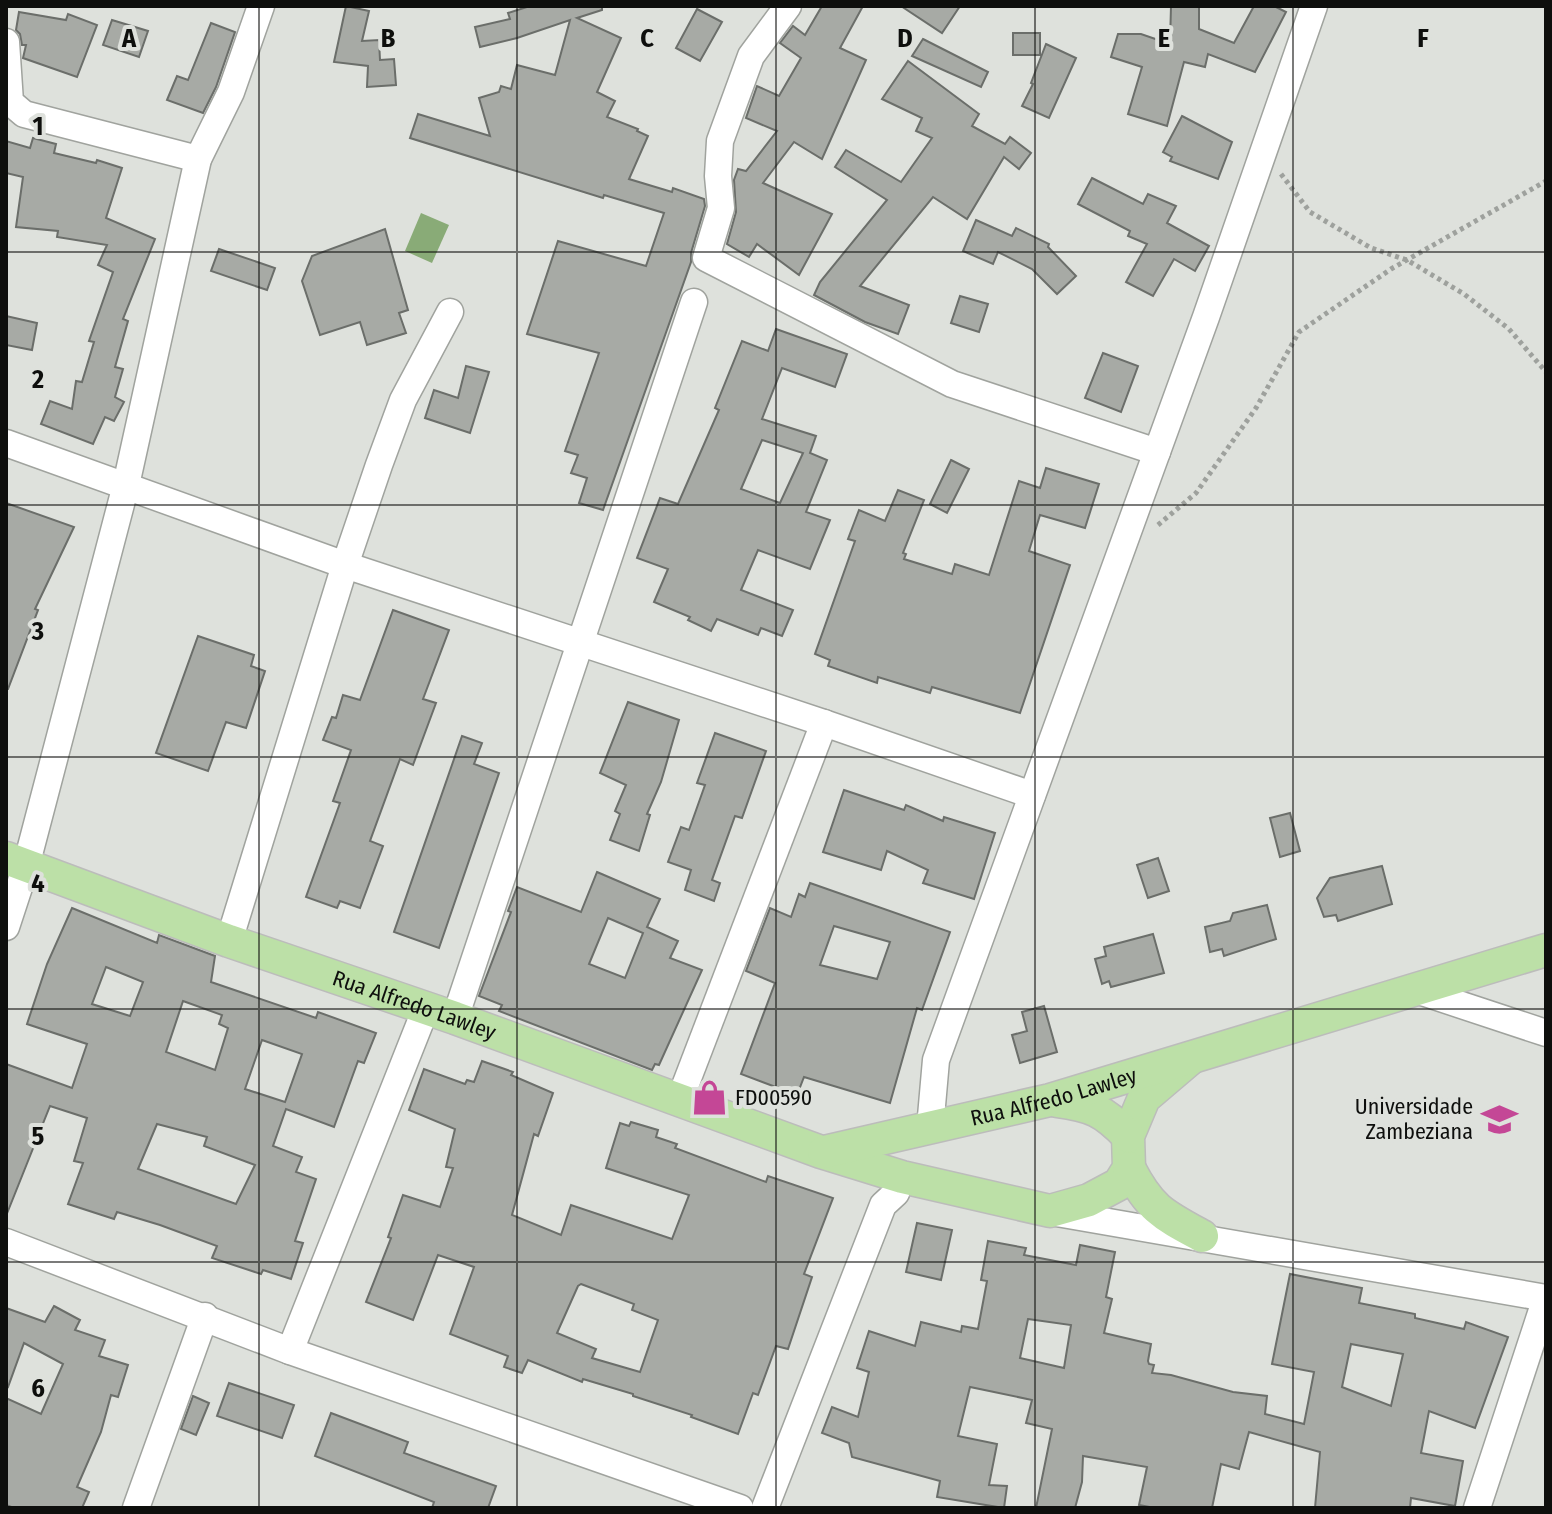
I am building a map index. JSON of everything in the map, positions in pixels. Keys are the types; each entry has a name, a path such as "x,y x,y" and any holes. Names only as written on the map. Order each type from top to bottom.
{"main road":[{"name":"Rua Alfredo Lawley","path":"16,862 821,1152 902,1177 1050,1211 1089,1200 1119,1184 1129,1168 1128,1136 1144,1098 1191,1058"},
{"name":"Rua Alfredo Lawley","path":"821,1152 1050,1100 1546,950"},
{"path":"1050,1100 1098,1109 1110,1116 1128,1136"},
{"path":"902,1177 901,1161 930,1128"},
{"path":"1129,1168 1150,1203 1163,1215 1202,1236"}],"street":[{"path":"6,927 16,862 126,485 198,159 231,92 261,6"},
{"path":"788,6 751,56 720,141 718,176 721,208 706,258 952,384 1157,452"},
{"path":"930,1128 936,1060 1157,452 1314,6"},
{"path":"6,42 10,102 24,114 198,159"},
{"path":"290,1351 440,1013 581,644 694,302"},
{"path":"229,941 345,565 403,400 450,312"},
{"path":"6,443 345,565 1032,795"},
{"path":"680,1099 824,723"},
{"path":"1416,990 1546,1033"},
{"path":"765,1508 883,1205 896,1193 902,1177"},
{"path":"1050,1211 1546,1298 1477,1508"},
{"path":"6,1242 290,1351 740,1508"},
{"path":"136,1508 205,1316"}],"path":[{"path":"1263,152 1310,212 1371,248 1407,260 1464,294 1509,329 1546,372"},
{"path":"1151,531 1196,493 1256,408 1299,332 1407,260 1546,181"}],"shaded area":[{"path":"421,213 449,225 432,263 405,251"}],"building":[{"path":"346,6 369,11 362,41 379,40 380,60 394,59 396,85 367,87 368,66 334,62"},
{"path":"530,6 602,6 602,10 577,18 621,38 597,92 615,101 607,117 648,136 629,179 672,192 673,188 704,199 691,262 603,510 579,503 587,478 571,473 578,455 565,451 599,353 527,334 558,241 646,266 664,213 604,195 603,198 410,138 418,114 490,136 479,98 499,92 501,86 511,89 517,65 555,75 570,20 480,47 475,27 510,19 508,13"},
{"path":"822,6 863,6 840,48 866,60 822,159 794,142 763,183 832,214 799,275 757,244 749,257 727,244 736,212 734,180 738,169 746,171 777,131 746,118 757,86 779,96 801,58 780,43 793,26 805,35"},
{"path":"901,6 960,6 942,33"},
{"path":"1171,6 1199,6 1199,29 1234,43 1254,6 1274,6 1286,12 1255,72 1208,54 1205,67 1184,62 1167,126 1128,114 1142,67 1111,57 1118,34 1141,34 1170,44"},
{"path":"697,9 722,22 700,61 676,48"},
{"path":"19,12 66,20 68,14 97,25 77,77 23,58 26,45 22,45 16,30"},
{"path":"112,20 148,31 139,57 103,45"},
{"path":"211,23 235,32 216,87 203,113 167,100 177,76 188,80"},
{"path":"1013,33 1040,33 1040,55 1013,55"},
{"path":"923,39 988,72 981,87 912,56"},
{"path":"1046,44 1076,58 1049,118 1022,106"},
{"path":"908,61 979,114 972,126 1005,144 1010,137 1031,153 1019,169 1004,157 967,219 933,197 860,286 909,305 898,334 865,322 814,295 820,282 887,200 835,167 846,150 901,182 932,138 916,131 922,118 882,99"},
{"path":"1182,116 1232,142 1218,179 1170,161 1172,157 1163,152"},
{"path":"33,138 56,144 54,153 96,163 97,160 122,168 106,218 155,239 123,319 128,321 115,367 123,369 115,397 124,402 114,421 105,417 93,444 41,424 50,401 72,409 76,381 82,382 94,342 89,341 113,272 98,265 107,245 57,237 58,231 16,227 23,177 6,173 6,141 30,148"},
{"path":"1092,178 1143,204 1148,194 1176,206 1167,223 1209,246 1195,271 1174,259 1153,296 1126,282 1147,244 1128,236 1130,231 1078,204"},
{"path":"976,220 1012,236 1016,228 1049,244 1048,247 1076,276 1057,294 1032,269 998,252 993,264 963,251"},
{"path":"385,229 408,310 399,313 406,333 367,345 360,322 320,335 302,281 312,256"},
{"path":"219,249 275,268 267,290 211,271"},
{"path":"960,296 988,304 979,332 951,323"},
{"path":"6,316 37,323 32,350 6,345"},
{"path":"776,329 847,354 835,387 782,368 762,419 816,436 810,453 827,460 806,512 830,520 810,569 758,550 741,590 793,610 782,636 761,628 758,635 717,619 711,631 688,620 690,617 654,602 668,569 637,558 660,498 678,504 719,410 715,408 742,341 768,351","holes":["762,440 803,453 780,503 741,489"]},
{"path":"1103,353 1138,366 1121,412 1085,398"},
{"path":"466,366 489,372 470,433 425,418 434,390 458,398"},
{"path":"951,460 969,469 947,513 930,504"},
{"path":"1046,468 1099,484 1085,528 1040,515 1029,551 1070,565 1020,713 932,687 930,693 878,677 877,683 828,666 830,660 815,654 855,541 848,539 859,510 885,521 898,490 924,500 903,553 906,554 904,559 952,574 955,564 989,575 1019,481 1040,488"},
{"path":"6,503 74,527 35,609 38,610 8,689 6,689"},
{"path":"393,610 449,630 423,699 436,703 413,765 400,759 370,841 383,846 360,908 340,901 337,908 306,897 340,803 333,801 351,750 323,740 332,717 336,718 343,695 360,700"},
{"path":"198,636 254,655 251,666 265,671 246,728 226,722 208,771 156,753"},
{"path":"628,702 679,720 661,782 647,814 650,815 639,851 610,840 620,814 615,811 626,785 600,773"},
{"path":"715,733 766,751 742,818 735,816 712,880 720,883 714,901 685,890 691,870 668,862 681,827 689,830 705,785 697,783"},
{"path":"462,736 482,743 474,764 499,773 439,948 394,932"},
{"path":"844,790 904,810 906,805 943,821 944,817 995,833 974,899 923,883 928,870 887,851 881,870 823,852"},
{"path":"1290,813 1300,851 1280,857 1270,818"},
{"path":"1158,858 1169,891 1148,898 1137,865"},
{"path":"1382,866 1392,904 1338,921 1336,915 1324,917 1317,898 1330,878"},
{"path":"597,872 660,899 647,927 678,941 670,958 702,970 659,1065 655,1064 652,1070 499,1011 502,1005 479,996 511,912 508,911 517,887 581,912","holes":["608,918 643,933 625,978 589,964"]},
{"path":"810,883 950,932 922,1010 917,1008 890,1103 804,1077 797,1095 741,1074 775,983 746,971 770,908 791,917 799,894 805,897","holes":["834,926 890,942 877,979 820,965"]},
{"path":"1267,905 1276,939 1224,956 1222,949 1210,952 1205,927 1230,921 1233,913"},
{"path":"72,908 157,943 159,935 215,956 211,982 316,1018 318,1012 376,1033 364,1063 358,1061 334,1127 286,1109 273,1146 302,1157 296,1172 316,1179 295,1241 303,1243 291,1279 263,1270 261,1274 212,1258 217,1246 160,1225 117,1212 114,1219 68,1204 83,1163 74,1161 87,1118 50,1106 6,1216 6,1064 72,1088 87,1044 27,1024 47,964","holes":["106,967 143,982 130,1016 92,1004","183,1001 222,1015 219,1024 228,1028 215,1070 166,1052","262,1040 302,1054 285,1102 245,1089","157,1124 207,1137 204,1146 255,1165 236,1204 138,1169"]},
{"path":"1153,934 1164,973 1111,987 1109,981 1102,984 1095,959 1106,956 1104,947"},
{"path":"1044,1006 1057,1052 1020,1063 1012,1035 1027,1031 1022,1012"},
{"path":"482,1061 513,1072 511,1075 553,1093 538,1136 534,1134 512,1215 561,1235 571,1205 672,1239 689,1195 606,1168 620,1123 629,1126 631,1122 658,1130 656,1137 677,1144 675,1148 766,1182 768,1176 833,1198 804,1274 812,1277 788,1349 776,1346 758,1395 753,1393 738,1434 633,1394 583,1379 582,1382 528,1360 522,1373 504,1367 508,1356 450,1334 474,1267 438,1255 413,1320 366,1302 391,1238 388,1237 403,1195 440,1207 453,1168 446,1167 455,1129 409,1110 424,1069 465,1084 467,1080 474,1082","holes":["581,1284 634,1304 632,1310 658,1320 640,1372 592,1358 596,1349 557,1333"]},
{"path":"917,1223 952,1230 941,1280 906,1272"},
{"path":"988,1241 1026,1248 1024,1255 1076,1265 1080,1245 1115,1252 1106,1297 1112,1299 1104,1333 1151,1344 1148,1361 1154,1365 1152,1373 1233,1392 1267,1396 1265,1414 1304,1424 1314,1372 1272,1364 1290,1274 1362,1288 1359,1303 1415,1314 1415,1318 1464,1329 1466,1322 1508,1337 1475,1428 1429,1411 1421,1453 1463,1461 1455,1506 1411,1498 1410,1508 1315,1508 1320,1452 1249,1432 1239,1469 1221,1464 1212,1508 1139,1505 1147,1467 1083,1456 1082,1482 1075,1508 1036,1508 1052,1429 1026,1423 1032,1400 970,1387 958,1436 997,1444 989,1485 1007,1486 1004,1508 937,1497 940,1481 852,1457 849,1443 822,1433 832,1407 858,1417 869,1372 857,1368 869,1331 915,1346 921,1322 961,1332 962,1326 978,1329 987,1281 981,1280","holes":["1028,1319 1071,1325 1064,1368 1020,1358","1351,1344 1403,1354 1391,1406 1342,1387"]},
{"path":"54,1306 80,1320 75,1330 105,1340 99,1356 128,1365 118,1397 111,1395 101,1432 77,1487 89,1492 82,1508 14,1508 6,1505 6,1398 41,1414 63,1364 24,1343 6,1386 6,1308 45,1322"},
{"path":"229,1383 294,1405 282,1438 217,1416"},
{"path":"193,1396 209,1403 196,1435 181,1429"},
{"path":"331,1413 408,1442 404,1453 496,1486 488,1508 432,1508 434,1502 315,1456"}],"place":[{"name":"FD00590","path":"709,1097"},
{"name":"Universidade Zambeziana","path":"1499,1119"}]}
